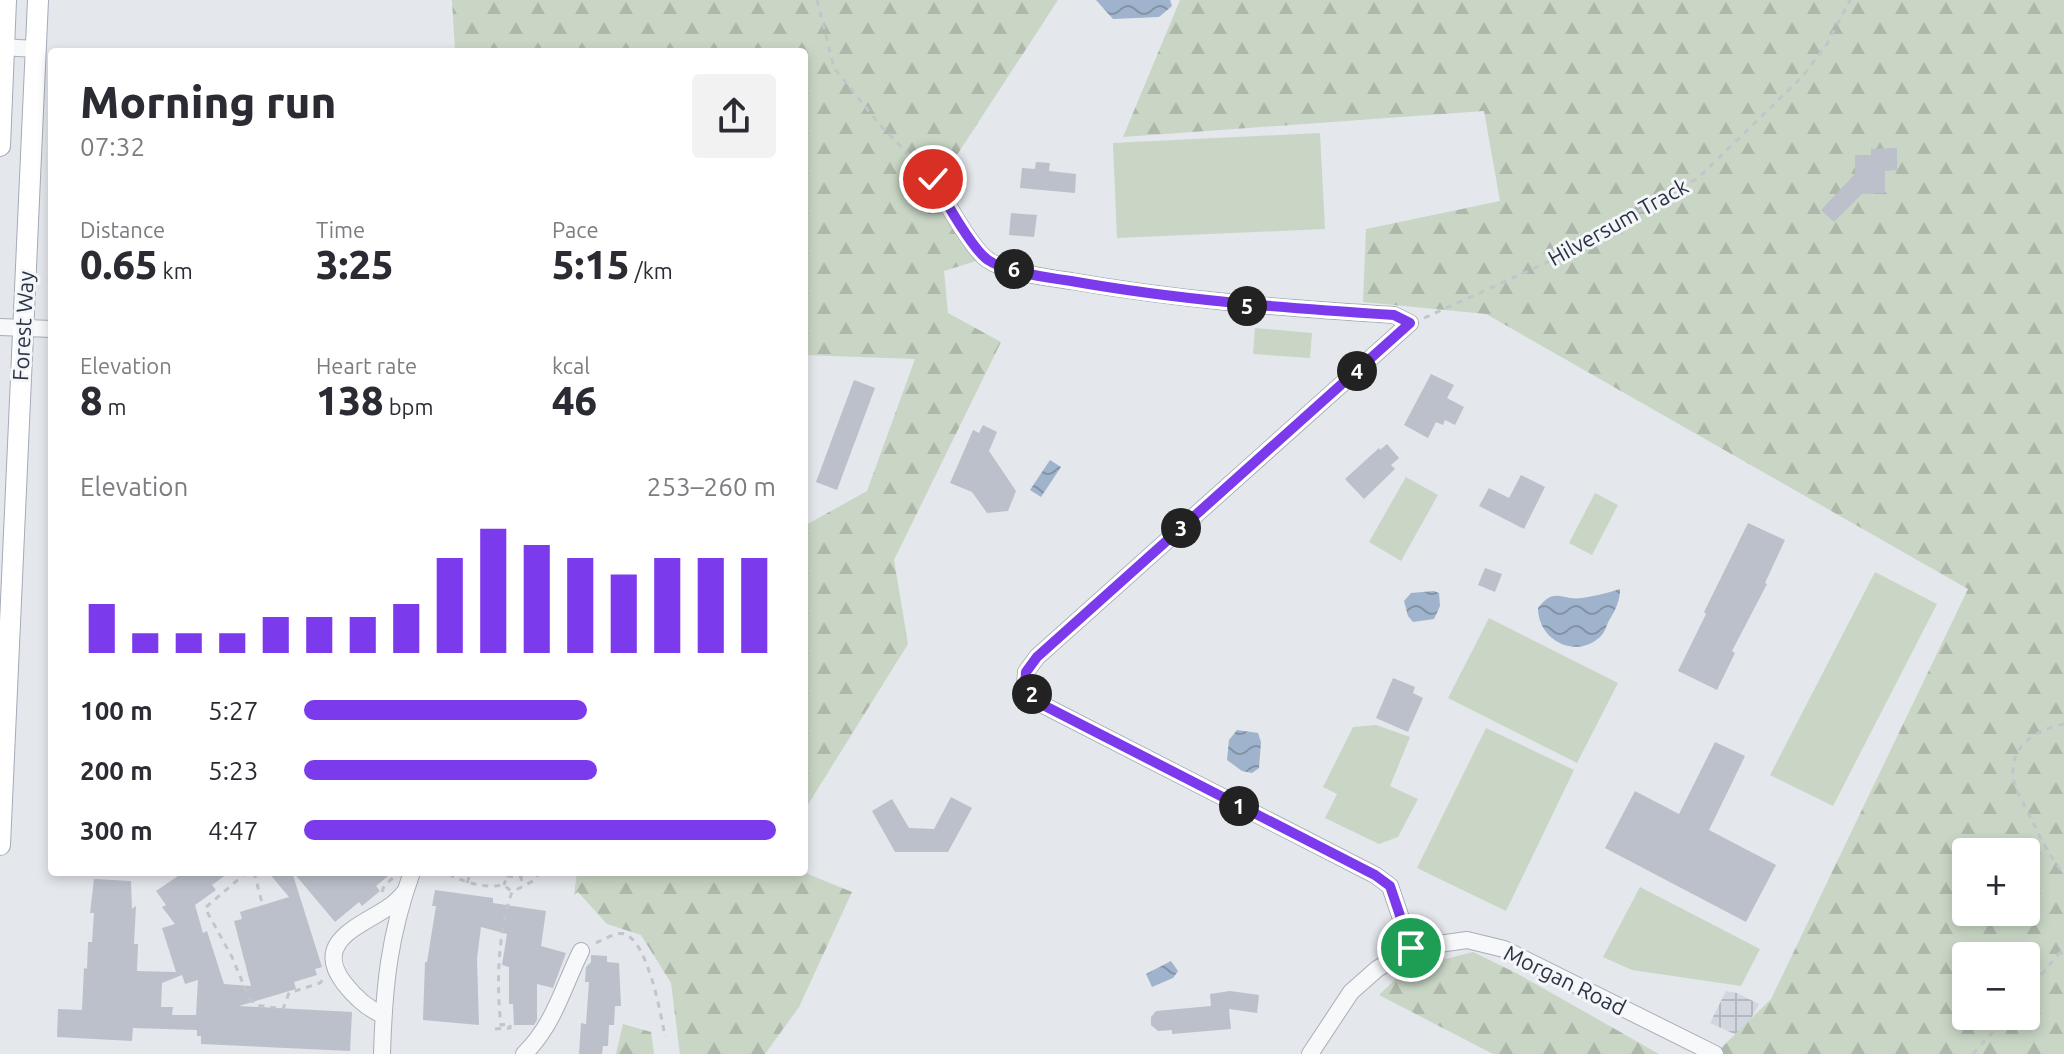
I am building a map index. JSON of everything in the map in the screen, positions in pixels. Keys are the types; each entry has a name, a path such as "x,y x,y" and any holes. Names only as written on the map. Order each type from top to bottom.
{"main road":[{"path":"0,146 6,0"},
{"name":"Forest Way","path":"0,845 38,0"}],"street":[{"path":"2,47 36,49"},
{"path":"933,179 951,211 987,260 1027,274 1139,293 1248,306 1394,315 1410,323 1037,657 1026,672 1025,687 1045,706 1375,875 1390,886 1411,948"},
{"path":"0,327 48,329"},
{"path":"382,1054 390,945 411,876"},
{"path":"383,1015 357,998 342,981 333,963 338,942 353,927 390,906 405,892"},
{"name":"Morgan Road","path":"1310,1054 1351,992 1377,969 1411,948 1467,940 1504,949 1715,1054"},
{"path":"524,1054 546,1027 563,996 581,951"}],"path":[{"path":"817,0 834,68 880,125 933,179"},
{"name":"Hilversum Track","path":"1410,323 1548,262 1698,178 1802,77 1827,44 1850,0"},
{"path":"2064,724 2045,728 2020,744 2014,761 2014,782 2038,834 2064,874"},
{"path":"242,876 205,908 232,957 249,998 256,1005 283,1009 289,993 320,983 326,969"},
{"path":"255,876 262,903"},
{"path":"378,903 384,886 395,876"},
{"path":"452,876 487,887 504,885 512,892"},
{"path":"467,883 470,876"},
{"path":"504,885 507,876 521,877 522,885"},
{"path":"495,1029 510,1028 510,1024 501,1025 497,994 506,907 512,892 537,876"},
{"path":"581,951 619,934 625,934 635,941 658,1003 665,1037"},
{"path":"2040,976 2064,948"},
{"path":"1973,1054 1994,1030"}],"shaded area":[{"path":"1726,991 1759,1004 1741,1037 1710,1023"}],"green space":[{"path":"452,0 1058,0 940,181 989,257 944,271 948,313 1001,342 894,560 908,644 808,805 808,524 867,491 915,359 808,355 808,48 455,48"},
{"path":"1180,0 2064,0 2064,1054 1715,1054 1771,999 1968,589 1486,314 1363,302 1366,229 1500,201 1484,111 1123,137"},
{"path":"1320,133 1325,229 1117,238 1113,143"},
{"path":"1255,328 1312,333 1310,358 1253,354"},
{"path":"1406,477 1438,495 1401,561 1369,542"},
{"path":"1595,493 1618,505 1592,555 1569,543"},
{"path":"1875,572 1937,604 1833,806 1770,775"},
{"path":"1489,618 1618,683 1577,763 1448,698"},
{"path":"1376,725 1410,737 1390,786 1418,799 1398,837 1379,844 1325,818 1337,794 1323,787 1353,727"},
{"path":"1486,728 1574,770 1506,911 1417,868"},
{"path":"808,874 852,892 799,1007 765,1054 680,1054 671,983 641,935 607,924 578,892 574,895 576,876"},
{"path":"1640,887 1760,949 1741,986 1632,970 1603,957"},
{"path":"1473,952 1659,1054 1493,1054 1379,995 1406,969"},
{"path":"623,1024 651,1032 654,1054 616,1054"}],"water":[{"path":"1096,0 1170,0 1172,6 1159,17 1113,19"},
{"path":"1050,460 1061,467 1041,497 1030,490"},
{"path":"1620,589 1617,604 1604,632 1591,643 1571,646 1560,643 1544,630 1538,608 1549,598 1582,598"},
{"path":"1411,593 1439,593 1440,606 1434,619 1413,622 1404,601"},
{"path":"1237,730 1258,733 1261,742 1259,768 1252,773 1242,771 1227,760 1229,740"},
{"path":"1171,961 1178,971 1173,978 1152,987 1146,974"}],"building":[{"path":"1897,148 1897,170 1885,171 1885,193 1862,194 1834,222 1821,210 1855,174 1855,155 1871,155 1871,149"},
{"path":"1036,162 1050,163 1049,171 1076,174 1075,193 1020,188 1022,168 1035,169"},
{"path":"1011,213 1037,215 1034,237 1009,235"},
{"path":"1431,374 1454,385 1447,398 1464,407 1455,425 1445,420 1443,425 1436,422 1428,438 1404,425"},
{"path":"854,380 875,388 837,490 816,482"},
{"path":"983,425 997,432 989,451 1016,491 1008,511 987,513 972,492 950,483 973,430 979,433"},
{"path":"1387,444 1399,458 1391,465 1395,469 1364,499 1345,479"},
{"path":"1521,475 1545,487 1524,529 1479,506 1489,488 1509,498"},
{"path":"1748,523 1785,540 1767,584 1732,651 1735,653 1717,690 1678,671"},
{"path":"1485,568 1502,574 1495,592 1478,585"},
{"path":"1393,678 1415,687 1413,693 1423,698 1408,732 1376,718"},
{"path":"1715,742 1745,756 1709,830 1776,865 1746,922 1605,848 1635,791 1679,814"},
{"path":"951,797 972,808 948,852 895,852 872,811 892,799 909,828 934,829"},
{"path":"178,876 224,876 212,885 216,890 195,905 224,984 251,986 234,921 242,919 240,912 289,897 271,876 293,876 322,967 315,969 317,975 294,982 296,989 239,1006 352,1012 350,1051 201,1044 197,1030 133,1028 132,1041 57,1037 58,1009 82,1010 84,968 87,969 88,942 92,942 94,913 90,913 94,879 131,881 132,909 136,906 134,944 138,944 137,971 176,972 162,928 175,924 162,907 166,905 156,891","holes":["182,975 185,984 198,980 196,1015 172,1015 173,1007 161,1007 162,983"]},
{"path":"296,876 388,876 376,886 380,891 362,906 359,902 335,922"},
{"path":"435,890 493,898 493,903 546,911 541,946 566,953 553,988 537,984 537,1020 534,1025 514,1025 513,1004 509,1004 509,967 502,965 507,934 481,927 477,958 479,1025 423,1020 425,962 436,906 432,906"},
{"path":"591,955 607,956 607,962 619,963 621,1006 615,1006 614,1025 609,1025 608,1046 603,1046 602,1054 579,1054 581,1023 586,1024 589,982 585,982 586,967 591,962"},
{"path":"1230,991 1259,995 1257,1013 1229,1009 1231,1029 1172,1034 1172,1030 1158,1031 1151,1025 1151,1017 1156,1011 1211,1006 1210,994"}],"route":[{"path":"933,179 951,211 987,260 1027,274 1139,293 1248,306 1394,315 1410,323 1037,657 1026,672 1025,687 1045,706 1375,875 1390,886 1411,948"}]}
